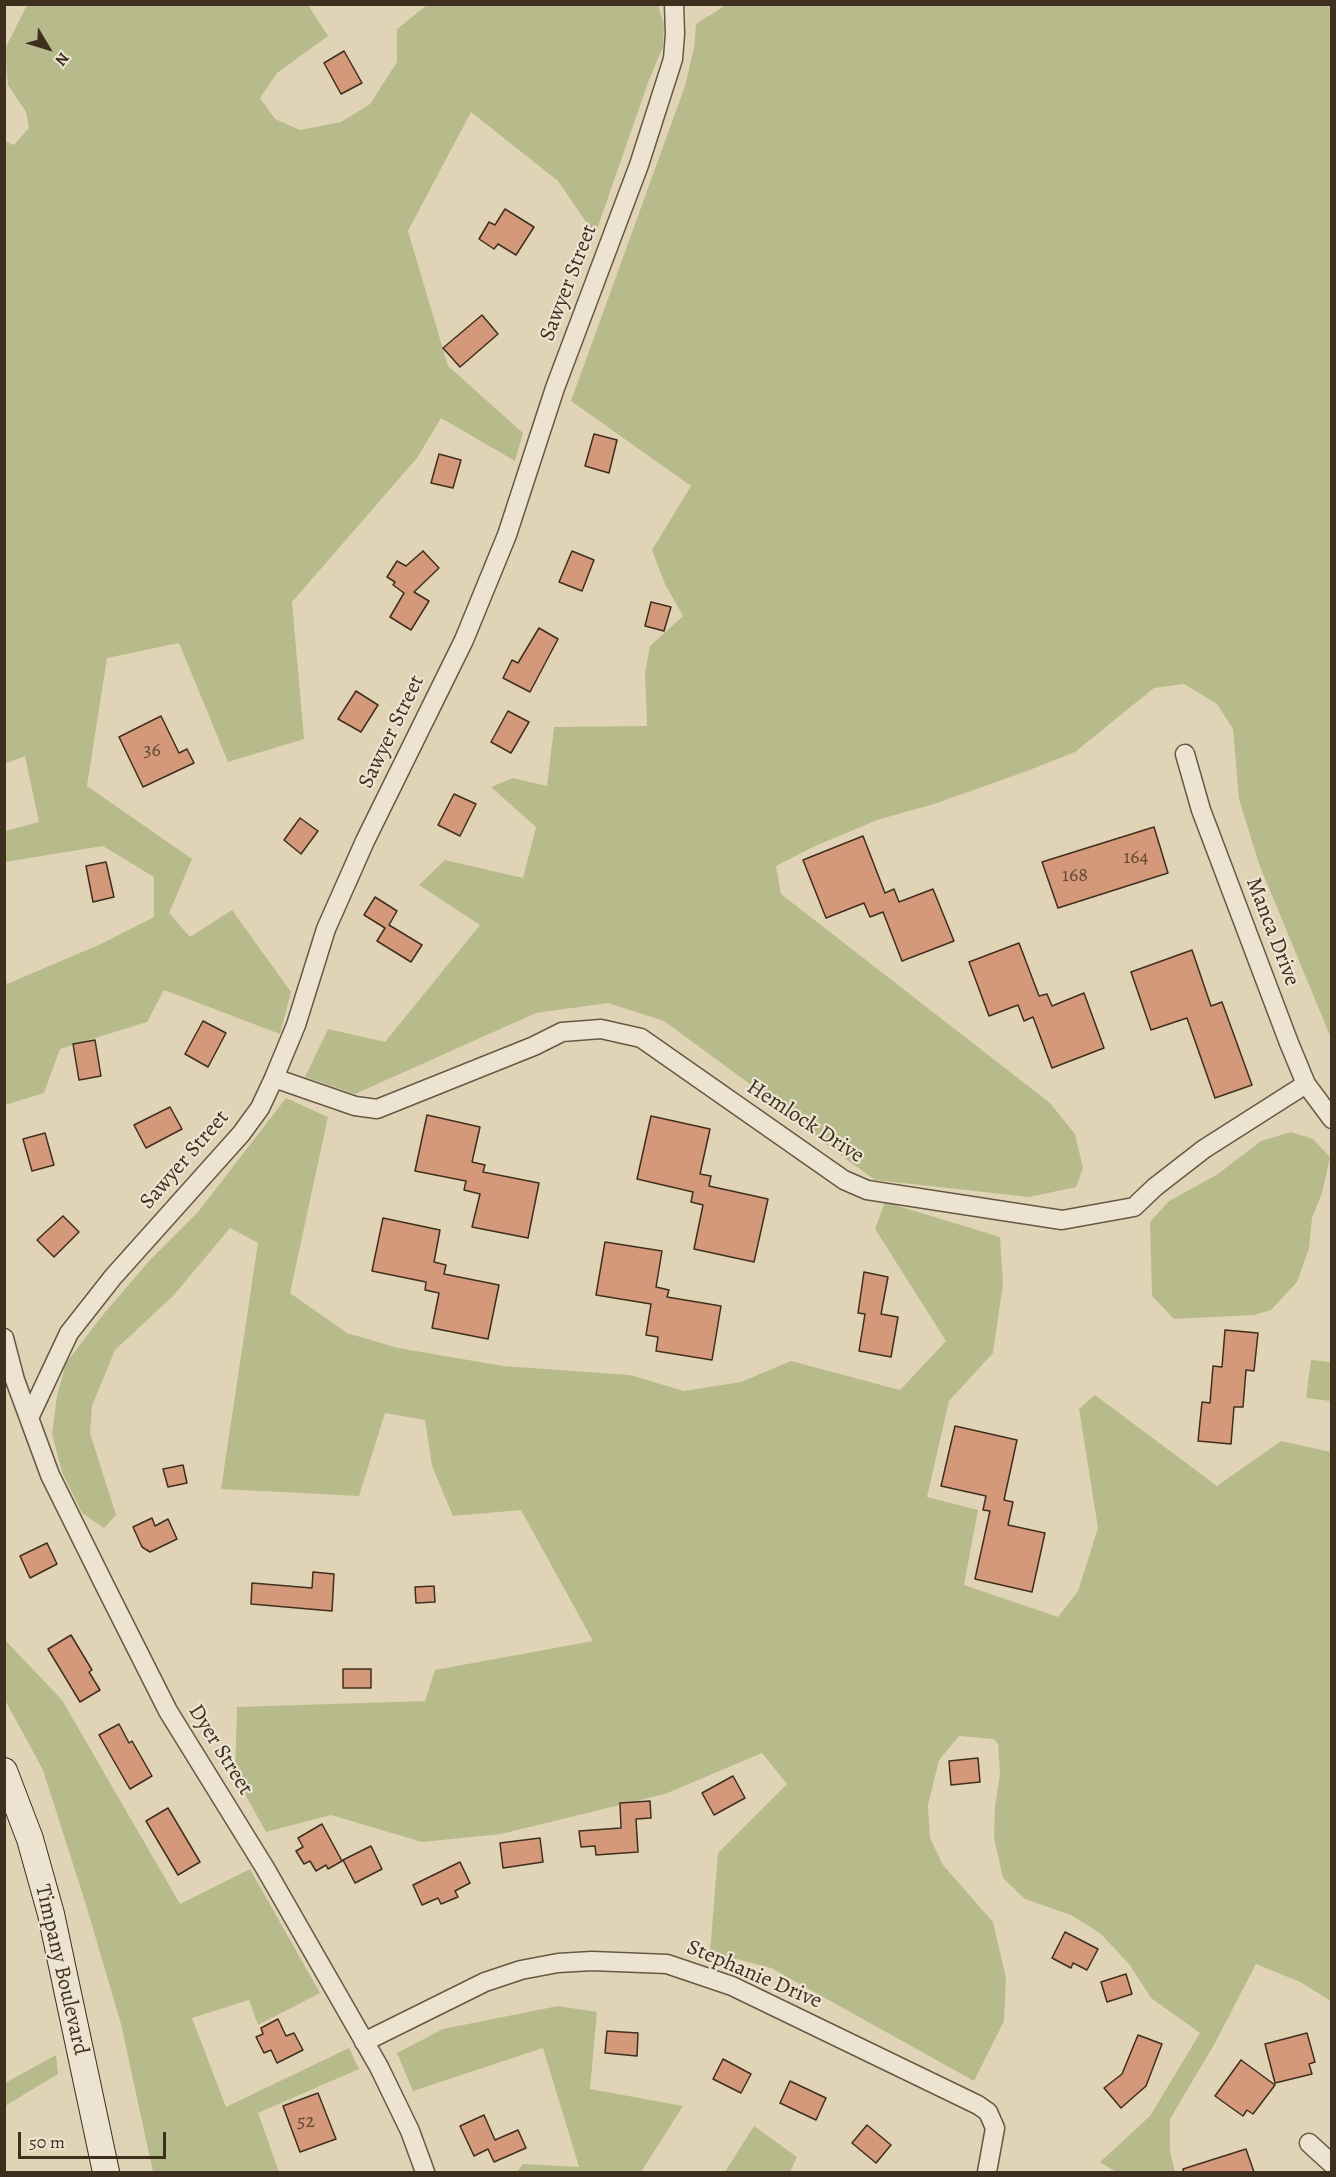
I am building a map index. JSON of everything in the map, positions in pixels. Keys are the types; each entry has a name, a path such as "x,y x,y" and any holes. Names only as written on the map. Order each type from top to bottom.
{"main road":[{"name":"Timpany Boulevard","path":"4,1771 24,1821 51,1914 106,2172"}],"street":[{"name":"Sawyer Street","path":"29,1418 69,1333 113,1277 241,1134 260,1108 274,1078 296,1025 326,929 365,841 464,640 507,535 555,388 639,165 673,59 674,4"},
{"name":"Manca Drive","path":"1185,754 1201,810 1228,887 1306,1084 1332,1119"},
{"name":"Hemlock Drive","path":"274,1078 355,1106 377,1109 534,1046 562,1032 601,1029 641,1038 844,1180 867,1190 1062,1220 1134,1207 1161,1182 1204,1149 1306,1084"},
{"name":"Dyer Street","path":"4,1338 15,1380 50,1475 168,1712 265,1868 364,2042 400,2109 425,2172"},
{"name":"Stephanie Drive","path":"364,2042 485,1982 521,1970 558,1963 592,1961 667,1965 741,1990 983,2108 988,2112 995,2128 987,2172"},
{"path":"1309,2144 1332,2164"}],"green space":[{"path":"728,4 1331,5 1331,1038 1259,864 1239,799 1233,729 1217,704 1184,684 1154,688 1075,752 934,804 877,820 813,847 776,866 781,894 1050,1103 1075,1134 1083,1168 1076,1187 1029,1197 875,1180 827,1145 784,1109 664,1021 608,1003 536,1013 355,1094 305,1077 328,1029 385,1042 480,925 419,885 445,860 523,878 536,827 491,787 513,778 547,786 554,727 647,726 645,673 650,646 683,616 665,584 652,550 691,486 571,401 685,86 694,48 696,24"},
{"path":"27,5 308,5 328,36 277,73 260,98 275,119 300,130 341,122 370,104 397,62 397,29 427,5 658,5 664,24 663,47 649,80 595,235 558,181 471,112 408,231 448,366 523,433 515,461 441,418 417,458 292,602 304,739 228,762 179,643 107,658 87,786 192,859 169,913 190,937 232,910 291,992 280,1034 164,990 147,1022 60,1049 44,1093 5,1105 4,973 7,984 101,944 154,917 154,877 103,846 5,862 5,831 39,822 25,756 4,764 4,141 14,145 29,128 26,112 8,85 5,49"},
{"path":"286,1098 328,1117 290,1293 347,1333 398,1348 503,1366 630,1375 684,1391 741,1382 791,1361 900,1390 946,1341 875,1229 885,1202 1000,1237 1003,1284 993,1353 949,1401 927,1497 978,1510 964,1585 1058,1617 1078,1591 1098,1528 1079,1409 1095,1395 1217,1486 1281,1441 1331,1452 1331,2001 1300,1982 1256,1964 1215,2043 1170,2119 1170,2151 1175,2172 1116,2172 1100,2162 1150,2116 1200,2033 1151,1998 1129,1964 1100,1933 1071,1915 1025,1899 1003,1878 994,1838 995,1807 1000,1773 998,1744 994,1739 959,1736 939,1760 928,1805 930,1838 943,1865 993,1922 1006,1978 1004,2021 974,2081 771,1968 710,1952 718,1853 787,1784 762,1753 665,1794 501,1834 422,1842 331,1815 266,1832 235,1776 237,1707 425,1701 435,1670 593,1641 521,1510 453,1516 432,1466 425,1420 385,1413 359,1496 221,1489 258,1243 230,1228 174,1295 115,1350 92,1406 90,1433 116,1515 104,1528 82,1513 62,1472 52,1434 57,1396 66,1363 149,1261 198,1212"},
{"path":"1291,1132 1313,1139 1330,1157 1322,1193 1312,1218 1309,1248 1297,1282 1271,1310 1254,1315 1174,1319 1152,1296 1150,1222 1169,1201 1218,1174 1261,1141"},
{"path":"1311,1360 1331,1362 1331,1401 1306,1398"},
{"path":"4,1639 62,1700 180,1904 250,1869 320,1993 258,2025 249,2000 192,2018 226,2107 349,2048 359,2069 258,2113 279,2172 153,2172 121,2024 86,1905 43,1770 5,1700"},
{"path":"558,2006 597,2012 590,2089 683,2106 641,2172 517,2172 523,2164 579,2167 543,2048 413,2091 397,2053 443,2029"},
{"path":"56,2055 58,2074 5,2106 5,2083"},
{"path":"754,2126 797,2157 790,2172 725,2172"}],"building":[{"path":"344,51 362,83 341,94 324,63"},
{"path":"505,209 534,227 516,255 498,244 494,249 479,239 489,222 495,225"},
{"path":"482,315 498,334 460,367 443,348"},
{"path":"594,434 617,440 609,473 585,466"},
{"path":"439,454 461,460 453,488 431,483"},
{"path":"423,551 439,568 414,592 429,601 411,630 390,617 404,593 393,585 395,582 387,577 397,561 406,566"},
{"path":"572,551 594,560 582,591 559,582"},
{"path":"651,602 671,607 664,631 645,626"},
{"path":"539,628 558,639 530,692 503,678 512,660 518,663"},
{"path":"356,691 378,705 361,732 338,719"},
{"path":"508,711 529,722 511,753 491,742"},
{"path":"161,716 179,753 187,749 194,763 143,787 119,737"},
{"path":"454,794 476,804 460,836 438,825"},
{"path":"300,818 318,831 301,854 284,840"},
{"path":"1154,827 1168,873 1058,908 1042,862"},
{"path":"863,836 885,893 894,889 899,902 933,889 954,941 902,961 883,912 870,917 864,903 826,918 803,860"},
{"path":"106,862 114,897 93,902 86,866"},
{"path":"375,897 397,911 389,925 422,945 411,962 377,941 385,928 364,915"},
{"path":"1019,943 1039,996 1047,994 1052,1006 1084,993 1104,1048 1052,1068 1033,1017 1024,1021 1018,1005 989,1016 969,962"},
{"path":"1192,950 1211,1006 1222,1002 1252,1085 1215,1098 1187,1018 1151,1030 1131,972"},
{"path":"203,1021 226,1033 208,1067 185,1054"},
{"path":"95,1040 101,1076 79,1080 73,1044"},
{"path":"170,1107 182,1129 146,1148 134,1125"},
{"path":"427,1115 480,1127 472,1162 485,1165 483,1172 539,1183 528,1238 472,1227 480,1194 464,1190 466,1181 415,1171"},
{"path":"651,1116 710,1129 700,1174 711,1176 709,1186 768,1199 754,1262 694,1249 703,1205 691,1202 693,1192 637,1179"},
{"path":"45,1133 54,1165 32,1171 23,1139"},
{"path":"63,1216 79,1232 54,1257 37,1240"},
{"path":"383,1218 440,1230 434,1262 446,1265 444,1274 499,1285 488,1339 432,1328 439,1293 425,1290 426,1282 372,1271"},
{"path":"605,1242 662,1251 656,1287 669,1290 667,1297 721,1306 712,1360 656,1351 658,1337 646,1335 651,1304 596,1295"},
{"path":"864,1272 888,1277 881,1314 898,1317 891,1357 859,1351 865,1314 858,1313"},
{"path":"1225,1330 1258,1333 1254,1371 1246,1370 1243,1407 1234,1407 1231,1444 1198,1441 1202,1402 1210,1403 1213,1366 1222,1367"},
{"path":"955,1426 1017,1440 1004,1500 1013,1502 1008,1525 1045,1533 1032,1592 975,1579 990,1511 983,1510 986,1496 941,1486"},
{"path":"183,1465 187,1483 168,1487 163,1469"},
{"path":"152,1518 155,1526 168,1519 177,1539 150,1552 142,1547 133,1527"},
{"path":"47,1543 57,1564 30,1578 20,1556"},
{"path":"313,1572 334,1574 332,1611 251,1604 252,1583 312,1588"},
{"path":"434,1586 435,1602 416,1603 415,1587"},
{"path":"71,1635 92,1670 89,1672 100,1690 80,1702 48,1649"},
{"path":"343,1669 371,1669 371,1688 343,1688"},
{"path":"119,1724 129,1743 132,1741 152,1776 130,1789 99,1735"},
{"path":"978,1758 980,1782 951,1785 949,1761"},
{"path":"733,1776 745,1798 714,1815 702,1793"},
{"path":"650,1801 651,1818 636,1819 638,1852 596,1855 595,1846 581,1847 579,1831 621,1828 620,1803"},
{"path":"168,1808 200,1862 178,1875 146,1821"},
{"path":"322,1824 342,1861 328,1869 326,1865 316,1871 310,1861 304,1864 296,1851 303,1847 298,1838"},
{"path":"540,1838 543,1862 503,1868 500,1843"},
{"path":"371,1846 382,1869 355,1883 343,1860"},
{"path":"460,1862 470,1883 455,1891 458,1897 441,1904 438,1898 422,1905 413,1885"},
{"path":"1065,1932 1098,1949 1087,1970 1073,1963 1071,1968 1052,1958"},
{"path":"1126,1974 1132,1994 1107,2002 1101,1982"},
{"path":"278,2019 286,2036 294,2033 303,2050 277,2063 271,2050 264,2053 256,2037 263,2034 261,2028"},
{"path":"607,2031 638,2033 637,2056 605,2053"},
{"path":"1307,2033 1315,2062 1309,2064 1312,2074 1275,2083 1265,2044"},
{"path":"1138,2035 1162,2044 1146,2086 1121,2108 1104,2088 1122,2074"},
{"path":"723,2059 751,2074 741,2093 713,2079"},
{"path":"1241,2060 1275,2085 1253,2114 1247,2110 1243,2116 1215,2096"},
{"path":"790,2081 826,2098 816,2120 780,2103"},
{"path":"318,2093 336,2139 300,2152 283,2106"},
{"path":"484,2115 495,2140 518,2130 526,2148 494,2162 488,2149 474,2156 460,2126"},
{"path":"867,2125 891,2145 876,2163 852,2143"},
{"path":"1246,2149 1254,2172 1183,2172 1183,2169"}]}
